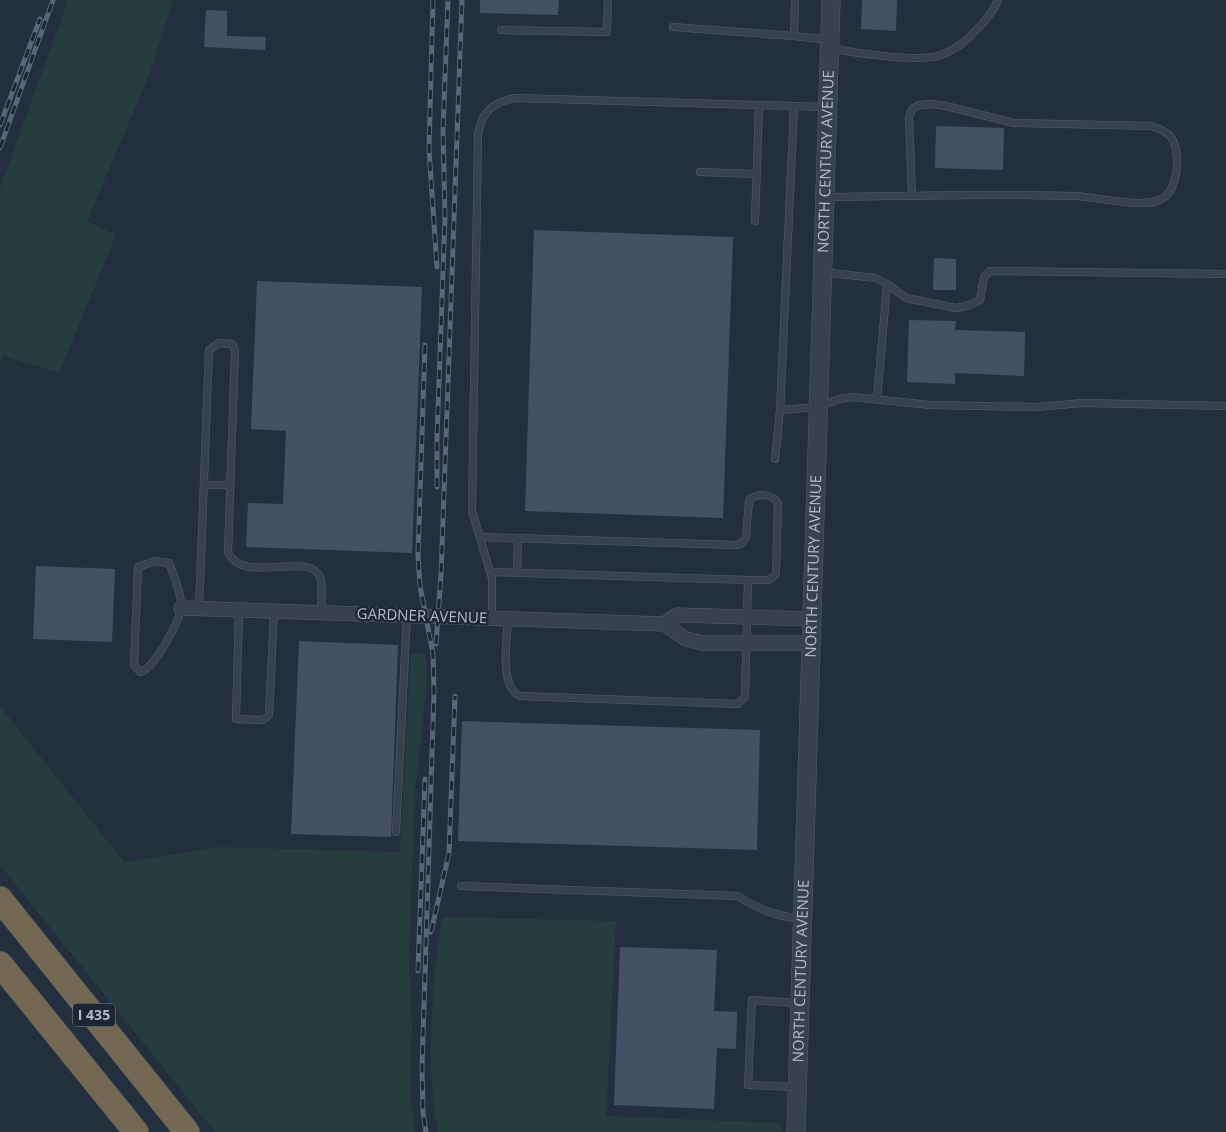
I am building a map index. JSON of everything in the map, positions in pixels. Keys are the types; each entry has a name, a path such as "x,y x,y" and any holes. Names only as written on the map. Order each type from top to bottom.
{"highway":[{"name":"I 435","path":"0,899 187,1132"},
{"name":"I 435","path":"0,964 136,1132"}],"street":[{"name":"NORTH CENTURY AVENUE","path":"796,1132 831,0"},
{"name":"GARDNER AVENUE","path":"181,608 664,624 677,615 811,619"},
{"path":"664,624 686,639 702,643 812,643"}],"lane":[{"path":"501,30 607,32 608,0"},
{"path":"794,36 795,0"},
{"path":"674,28 794,36 863,54 911,57 940,56 965,43 994,11 998,0"},
{"path":"492,618 493,590 490,572 472,511 478,135 483,118 496,103 516,98 828,106"},
{"path":"755,221 759,105"},
{"path":"825,197 912,195 966,193 1079,196 1145,202 1159,200 1170,193 1176,174 1177,152 1174,139 1163,130 1151,126 1014,123 946,106 920,105 912,109 909,118 912,195"},
{"path":"775,459 780,410 794,106"},
{"path":"700,172 756,174"},
{"path":"822,272 875,278 906,298 956,308 970,305 980,300 984,277 990,271 1226,274"},
{"path":"877,399 887,284"},
{"path":"199,609 209,350 219,343 232,344 235,350 228,552 232,560 244,567 304,567 315,572 320,579 320,612"},
{"path":"780,410 818,407 839,399 853,397 930,405 1036,407 1083,403 1226,406"},
{"path":"204,485 230,485"},
{"path":"480,537 736,545 741,544 746,537 749,500 758,495 768,496 775,498 780,508 776,574 769,580 490,572"},
{"path":"517,573 518,538"},
{"path":"155,561 169,563 181,608 169,635 149,668 144,672 136,670 134,665 139,566 155,561"},
{"path":"508,619 506,679 515,694 526,697 736,705 742,702 745,697 748,580"},
{"path":"239,610 236,719 263,720 269,715 274,611"},
{"path":"396,832 407,615"},
{"path":"461,886 738,896 756,908 776,915 802,920"},
{"path":"796,1087 748,1085 752,1000 799,1002"}],"green space":[{"path":"68,0 173,0 150,73 87,221 116,235 59,373 3,356 0,362 0,189"},
{"path":"411,654 426,654 427,686 415,789 409,956 412,1026 410,1097 415,1132 215,1132 0,865 0,706 124,862 221,847 400,852"},
{"path":"442,917 616,921 606,1116 779,1123 781,1132 438,1132 432,1079 431,1025 435,970"}],"building":[{"path":"480,0 559,0 558,15 480,13"},
{"path":"862,0 897,0 896,31 861,29"},
{"path":"206,10 227,11 227,36 266,37 265,50 204,47"},
{"path":"936,126 1004,128 1003,170 935,168"},
{"path":"534,230 733,237 723,518 525,511"},
{"path":"934,258 956,259 956,290 933,290"},
{"path":"257,281 422,287 412,553 246,547 248,503 283,504 286,431 251,429"},
{"path":"909,320 956,321 955,330 1025,332 1024,376 955,373 955,384 907,382"},
{"path":"36,566 115,569 112,642 33,639"},
{"path":"299,641 398,645 391,837 291,834"},
{"path":"462,721 760,730 757,850 458,841"},
{"path":"620,947 717,950 714,1011 737,1012 736,1049 717,1048 714,1109 614,1105"}],"railway":[{"path":"0,148 53,0"},
{"path":"433,0 429,149 437,267"},
{"path":"437,487 445,217 443,131 448,0"},
{"path":"436,644 441,575 462,0"},
{"path":"0,125 40,19"},
{"path":"425,345 418,555 420,586 433,654 434,692 422,1068 423,1112 426,1132"},
{"path":"431,932 449,853 455,696"},
{"path":"418,971 425,779"}]}
